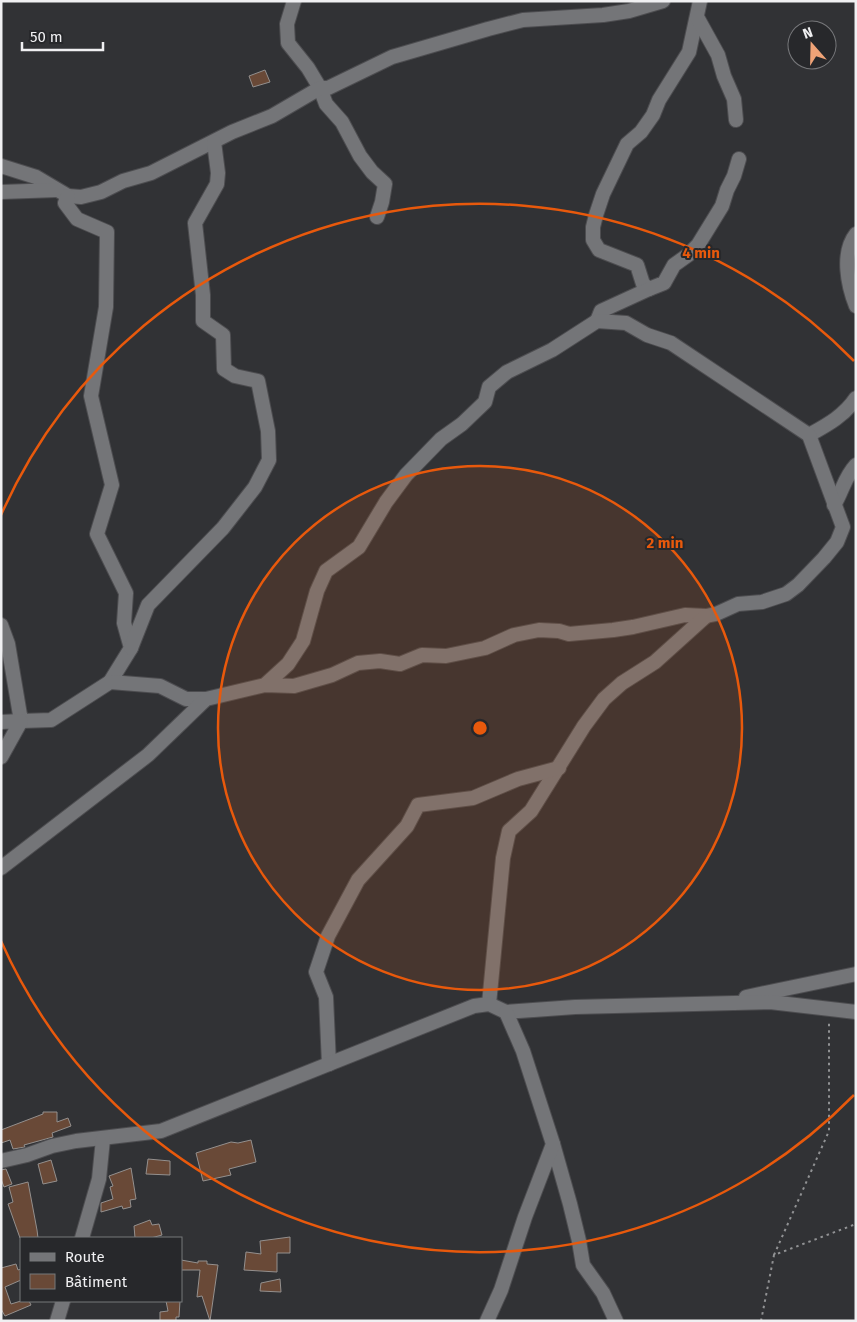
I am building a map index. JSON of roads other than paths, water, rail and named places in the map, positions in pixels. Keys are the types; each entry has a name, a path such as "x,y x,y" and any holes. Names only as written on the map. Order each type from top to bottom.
{"street":[{"path":"294,1 287,24 288,43 308,68 320,88 326,104 342,122 360,156 372,172 386,184 377,217"},
{"path":"1,192 62,193 81,197 101,192 123,181 151,173 272,116 320,88 328,88 392,56 505,24 532,19 603,15 629,11 663,1"},
{"path":"649,289 643,284 637,265 599,250 593,240 594,227 603,194 627,144 641,132 653,116 659,100 690,52 700,1"},
{"path":"697,17 718,56 734,99 736,120"},
{"path":"1,722 51,720 110,682 131,648 148,605 222,528 255,487 269,460 268,431 258,381 235,376 224,369 223,335 203,321 203,295 194,223 217,184 218,173 214,142"},
{"path":"265,685 288,664 303,641 317,591 326,571 359,547 386,502 406,476 441,439 462,424 485,402 489,387 507,372 552,350 597,321 601,311 664,283 674,265 698,245 722,206 739,159"},
{"path":"1,166 36,177 62,193 65,203 77,219 107,232 106,307 91,396 112,485 97,534 126,593 124,623 131,648"},
{"path":"856,234 851,240 848,264 850,291 856,306"},
{"path":"110,682 160,686 186,699 206,699 265,685 294,686 332,675 358,663 380,661 400,664 422,656 446,656 464,653 485,648 514,636 539,630 559,631 569,634 633,627 685,615 706,616 716,614 738,604 762,602 786,594 798,585 824,558 837,542 843,527 809,435 670,343 647,335 626,323 597,321"},
{"path":"809,435 833,422 853,402"},
{"path":"853,402 856,420"},
{"path":"834,505 840,495 847,475 856,465"},
{"path":"489,1004 503,858 510,831 531,812 584,726 604,699 622,683 655,662 706,616"},
{"path":"1,625 8,644 21,721 1,757"},
{"path":"1,868 148,755 206,699"},
{"path":"329,1064 326,997 316,972 328,936 358,880 407,826 418,806 473,798 518,779 559,768"},
{"path":"713,1004 856,974"},
{"path":"1,1161 76,1141 161,1131 474,1006 489,1004 506,1012 575,1007 770,1002 856,1012"},
{"path":"506,1012 523,1051 553,1144 570,1204 583,1265 603,1293 616,1321"},
{"path":"82,1237 99,1179 103,1139"},
{"path":"487,1321 501,1290 525,1217 553,1144"},
{"path":"57,1321 63,1302"}]}
